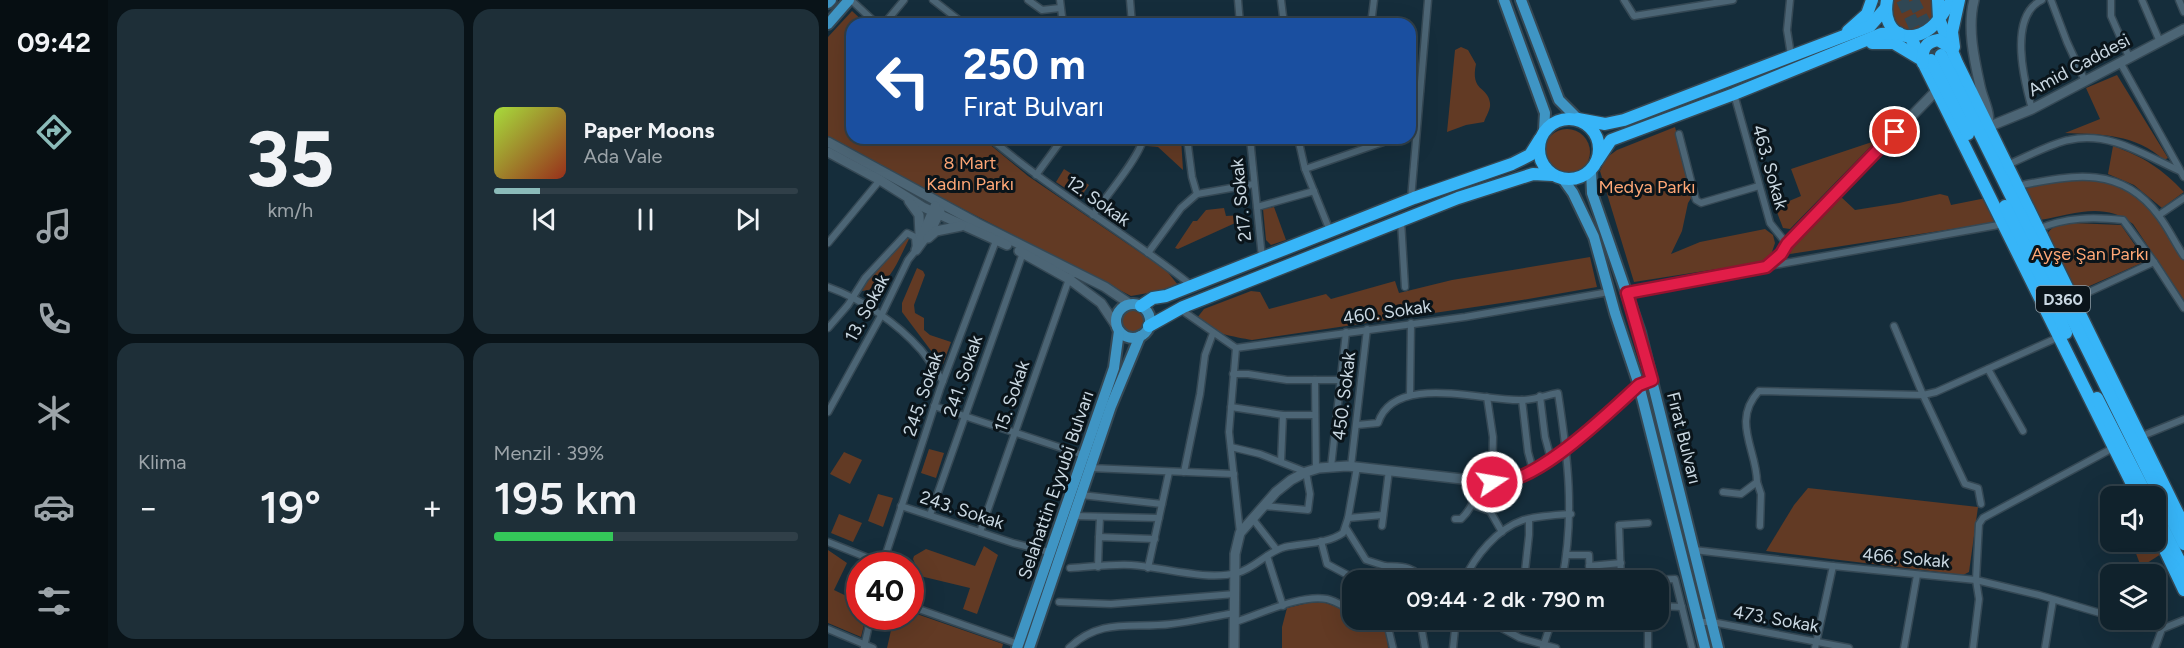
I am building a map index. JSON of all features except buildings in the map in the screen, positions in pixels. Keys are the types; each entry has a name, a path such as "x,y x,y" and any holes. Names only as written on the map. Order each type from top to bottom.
{"highway":[{"path":"1846,41 1867,14 1872,0"},
{"path":"1938,0 1939,19 1933,57 1937,90 2005,224 2113,448 2134,486"},
{"path":"1135,305 1191,286 1411,200 1512,164 1530,155 1542,135 1559,119 1578,119 1605,124 1624,120 1791,55 1881,34 1922,35 1929,32 1952,0"},
{"path":"1959,0 1952,32 1957,63 2142,436 2184,526"},
{"path":"1144,331 1177,310 1314,253 1458,198 1533,174 1573,179 1583,176 1594,166 1611,140 1734,94 1846,41 1870,26 1886,4"},
{"path":"1886,4 1889,23 1933,57"},
{"path":"1846,41 1894,43 1957,63"},
{"name":"D360","path":"1933,57 2041,255 2149,486"},
{"name":"D360","path":"1933,57 2050,295 2074,352 2142,486"},
{"path":"1578,119 1594,131 1599,141 1600,151 1594,166"},
{"path":"1542,135 1538,150 1540,160 1558,177"},
{"path":"2041,255 2062,277"},
{"path":"2036,288 2050,295"},
{"path":"1169,294 1163,301 1163,308 1177,310"},
{"path":"2133,468 2138,486"},
{"path":"2163,480 2163,486"},
{"name":"D360","path":"2166,519 2184,544"},
{"name":"D360","path":"2166,523 2184,570"},
{"path":"2166,552 2184,590"}],"main road":[{"path":"828,24 850,0"},
{"path":"1504,0 1545,113 1542,135"},
{"path":"1521,0 1559,100 1578,119"},
{"name":"Fırat Bulvarı","path":"1594,166 1592,193 1627,293 1652,380 1718,648"},
{"name":"Fırat Bulvarı","path":"1558,177 1573,194 1594,237 1639,385 1705,648"},
{"path":"1135,305 1148,312 1144,331 1131,338 1118,329 1117,313 1125,306 1135,305"},
{"name":"Selahattin Eyyubi Bulvarı","path":"1017,646 1116,358 1118,329"},
{"name":"Selahattin Eyyubi Bulvarı","path":"1029,648 1128,362 1144,331"},
{"path":"1116,358 1120,350 1126,347 1128,362"}],"street":[{"path":"850,0 870,18"},
{"path":"889,18 904,0"},
{"path":"933,0 957,18"},
{"path":"943,7 948,0"},
{"path":"1028,0 1042,10 1060,8"},
{"path":"1060,0 1062,18"},
{"path":"1130,0 1132,18"},
{"path":"1238,0 1240,18"},
{"path":"1281,0 1283,18"},
{"path":"1372,18 1374,0"},
{"path":"1416,117 1428,0"},
{"path":"1624,0 1634,16 1733,0"},
{"path":"1790,0 1787,30 1791,55"},
{"path":"1974,0 1971,24 1972,42 1980,88 1990,116 1988,127"},
{"path":"2032,109 2022,68 2021,47 2028,14 2034,4 2042,0"},
{"path":"2051,0 2085,81"},
{"path":"2110,0 2111,16 2129,57"},
{"path":"2142,0 2160,42"},
{"path":"2178,0 2184,12"},
{"name":"Amid Caddesi","path":"1988,127 2032,109 2184,29"},
{"path":"2120,62 2182,174"},
{"path":"1766,267 1937,90"},
{"path":"1416,91 1420,91"},
{"name":"463. Sokak","path":"1734,94 1770,222 1787,244"},
{"path":"1679,134 1696,200 1701,203 1759,186"},
{"path":"2007,165 2067,140 2097,138 2138,149 2182,174"},
{"path":"828,142 998,237 1072,276 1113,292 1135,305"},
{"name":"12. Sokak","path":"997,144 1036,175 1191,286"},
{"path":"1036,175 1059,144"},
{"path":"1093,215 1142,144"},
{"path":"1188,144 1192,177 1197,194"},
{"name":"217. Sokak","path":"1251,144 1263,258"},
{"path":"1299,144 1305,169 1330,232"},
{"path":"1305,169 1378,144"},
{"path":"1411,200 1413,144"},
{"path":"828,152 961,226 998,237"},
{"path":"2017,186 2083,175 2114,180 2142,198 2159,215 2184,256"},
{"path":"828,243 880,180"},
{"path":"1148,253 1180,208 1197,194 1254,184"},
{"path":"1257,207 1314,190"},
{"path":"906,196 919,215 921,230 916,250"},
{"path":"2159,215 2184,198"},
{"path":"916,250 940,203"},
{"path":"2038,229 2065,219 2098,217 2123,220 2154,262 2184,309"},
{"path":"1401,221 1406,287"},
{"path":"1627,293 2005,224"},
{"path":"916,250 936,231 961,226"},
{"path":"828,328 865,278 907,233 915,237 916,250"},
{"name":"245. Sokak","path":"886,552 934,406 998,237"},
{"name":"13. Sokak","path":"828,412 881,316 908,260 916,250"},
{"name":"241. Sokak","path":"930,515 1024,250"},
{"path":"2074,299 2154,262"},
{"path":"1072,276 1101,303 1118,329"},
{"name":"15. Sokak","path":"980,532 1072,276"},
{"path":"828,287 853,297 905,333 943,381"},
{"name":"460. Sokak","path":"1236,348 1465,317 1609,292"},
{"path":"1177,310 1236,348 1231,407 1231,447 1240,533 1235,554 1234,648"},
{"path":"1410,395 1411,323"},
{"path":"1894,326 1923,395 1965,484 1978,488 1981,504"},
{"name":"450. Sokak","path":"1346,528 1367,329"},
{"path":"1184,472 1200,394 1205,356 1213,333"},
{"path":"1331,467 1346,333"},
{"path":"1760,526 1761,494 1746,431 1748,409 1759,391 1923,395 1936,392 2060,337"},
{"path":"1988,369 2023,431"},
{"path":"1233,374 1287,380 1340,380"},
{"path":"1264,506 1308,510 1315,416 1315,380"},
{"path":"1240,533 1291,480 1311,470 1354,467 1487,481 1512,481 1551,459 1639,385 1652,380"},
{"path":"1356,425 1378,423 1393,403 1410,395 1437,393 1522,400 1558,393 1566,448 1570,514 1564,570"},
{"path":"1540,396 1545,437 1551,459"},
{"path":"1455,519 1461,519 1473,505 1487,481 1493,437 1487,397"},
{"path":"1522,400 1528,452 1533,470"},
{"path":"934,406 1083,455"},
{"path":"1231,407 1283,415 1315,416"},
{"path":"1281,462 1283,415"},
{"path":"2142,436 2184,419"},
{"path":"1231,447 1311,470"},
{"path":"1973,648 1979,599 1976,580 1979,524 1983,518 2113,448"},
{"path":"1090,468 1234,474"},
{"path":"1382,526 1389,470"},
{"path":"1148,568 1169,472"},
{"path":"1723,492 1741,494 1757,482"},
{"path":"1081,495 1162,504"},
{"path":"1473,505 1490,511 1502,532"},
{"name":"243. Sokak","path":"901,506 1049,552"},
{"path":"1470,570 1487,547 1512,525 1529,519 1570,514"},
{"path":"1348,518 1383,515"},
{"path":"1074,516 1159,518"},
{"path":"1098,567 1100,517"},
{"path":"1252,518 1277,550"},
{"path":"1525,570 1530,535 1529,519"},
{"path":"1621,570 1619,525 1648,523"},
{"path":"1071,568 1133,566 1207,574 1235,574 1252,568 1277,550 1341,535 1346,528 1366,560 1385,566 1412,570"},
{"path":"1099,537 1155,538"},
{"path":"1321,541 1326,564 1342,572"},
{"path":"828,542 851,552"},
{"name":"466. Sokak","path":"1695,550 1976,580 2100,613"},
{"path":"1567,555 1589,555 1589,570"},
{"path":"1267,556 1283,606"},
{"path":"1589,566 1621,563"},
{"path":"1385,566 1385,570"},
{"path":"1816,645 1833,566"},
{"path":"1904,648 1917,575"},
{"path":"1669,579 1675,579 1692,648"},
{"path":"1059,602 1112,604 1235,594"},
{"path":"1069,648 1076,641 1088,635 1123,624 1172,624 1235,617 1320,599 1334,601 1342,605"},
{"path":"2045,648 2053,600"},
{"path":"1669,606 1682,607"},
{"path":"924,611 1017,646"},
{"path":"2166,627 2184,620"},
{"name":"473. Sokak","path":"1698,622 1712,622 1816,645 1849,648"},
{"path":"828,628 873,648"},
{"path":"865,646 868,630"},
{"path":"1389,630 1393,648"},
{"path":"1422,630 1425,648"},
{"path":"1453,648 1455,630"},
{"path":"1505,630 1544,646 1556,648"},
{"path":"1544,646 1549,630"},
{"path":"1648,630 1648,648"},
{"path":"2155,648 2162,630"}],"green space":[{"path":"1893,0 1934,0 1933,17 1923,28 1916,31 1903,29 1893,14"},
{"name":"8 Mart Kadın Parkı","path":"852,11 860,18 846,18 846,144 989,144 1028,176 1166,270 1178,285 1171,289 1131,296 828,139 828,37"},
{"path":"1461,47 1468,50 1476,64 1475,80 1489,98 1490,108 1484,122 1466,125 1447,132 1455,50"},
{"path":"2117,75 2168,158 2164,160 2153,151 2130,140 2065,133 2100,119 2086,88"},
{"name":"Medya Parkı","path":"1675,127 1693,195 1688,203 1682,231 1671,254 1700,242 1765,229 1773,235 1775,243 1770,258 1762,262 1634,282 1600,171 1606,158 1617,150"},
{"path":"1567,129 1583,136 1590,152 1583,168 1567,175 1551,168 1544,152 1551,136"},
{"path":"1872,142 1872,145 1790,229 1783,228 1775,207 1801,196 1791,169"},
{"path":"1147,144 1181,144 1183,170 1158,147 1147,146"},
{"path":"2113,146 2152,164 2184,192 2162,208 2134,185 2108,174"},
{"path":"1064,169 1089,185 1080,198 1056,182"},
{"path":"2071,178 2100,179 2124,187 2158,218 2184,259 2184,300 2133,224 2122,217 2100,211 2088,211 2040,220 2024,188"},
{"path":"1940,194 1948,196 1951,205 1986,198 1998,222 1790,254 1791,247 1817,216 1822,215 1840,196 1855,210"},
{"path":"1274,207 1286,240 1271,245 1266,240 1263,209"},
{"path":"1224,208 1226,216 1242,215 1244,219 1178,249 1175,248 1193,221 1197,221 1206,210"},
{"name":"Ayşe Şan Parkı","path":"2073,223 2121,225 2146,261 2076,292 2047,236 2054,227"},
{"path":"906,236 909,239 891,274 878,286 859,291"},
{"path":"1590,257 1597,287 1522,300 1252,340 1214,331 1197,318 1204,309 1251,291 1260,292 1269,309 1326,294 1331,299 1395,281 1399,293 1452,280"},
{"path":"917,268 925,275 914,305 915,313 924,318 924,330 930,335 951,342 943,364 902,312 902,303"},
{"path":"1132,309 1137,310 1143,316 1143,326 1137,332 1132,333 1127,332 1121,326 1120,321 1121,316 1127,310"},
{"path":"929,449 944,453 936,478 921,473"},
{"path":"844,452 862,460 850,484 830,474"},
{"path":"1808,488 1978,507 1969,572 1963,575 1766,551 1794,505"},
{"path":"878,494 893,498 883,527 868,521"},
{"path":"839,514 862,523 853,542 831,533"},
{"path":"984,546 998,555 977,614 963,609 970,588 924,577 924,552 921,552 926,549 975,566"},
{"path":"828,550 846,562 834,590 846,596 846,630 863,630 861,637 828,623"},
{"path":"2135,552 2160,552 2161,554 2146,564 2140,564"},
{"path":"1323,602 1342,609 1342,630 1384,630 1388,648 1282,648 1282,627 1287,608"},
{"path":"924,617 1003,644 1002,648 887,648 891,630 924,630"}],"tunnel":[{"path":"1902,0 1929,56"},
{"path":"1913,0 1941,55"}],"route":[{"path":"1492,482 1512,481 1543,465 1639,385 1652,380 1627,293 1766,267 1781,254 1787,244 1841,186 1895,132"}]}
